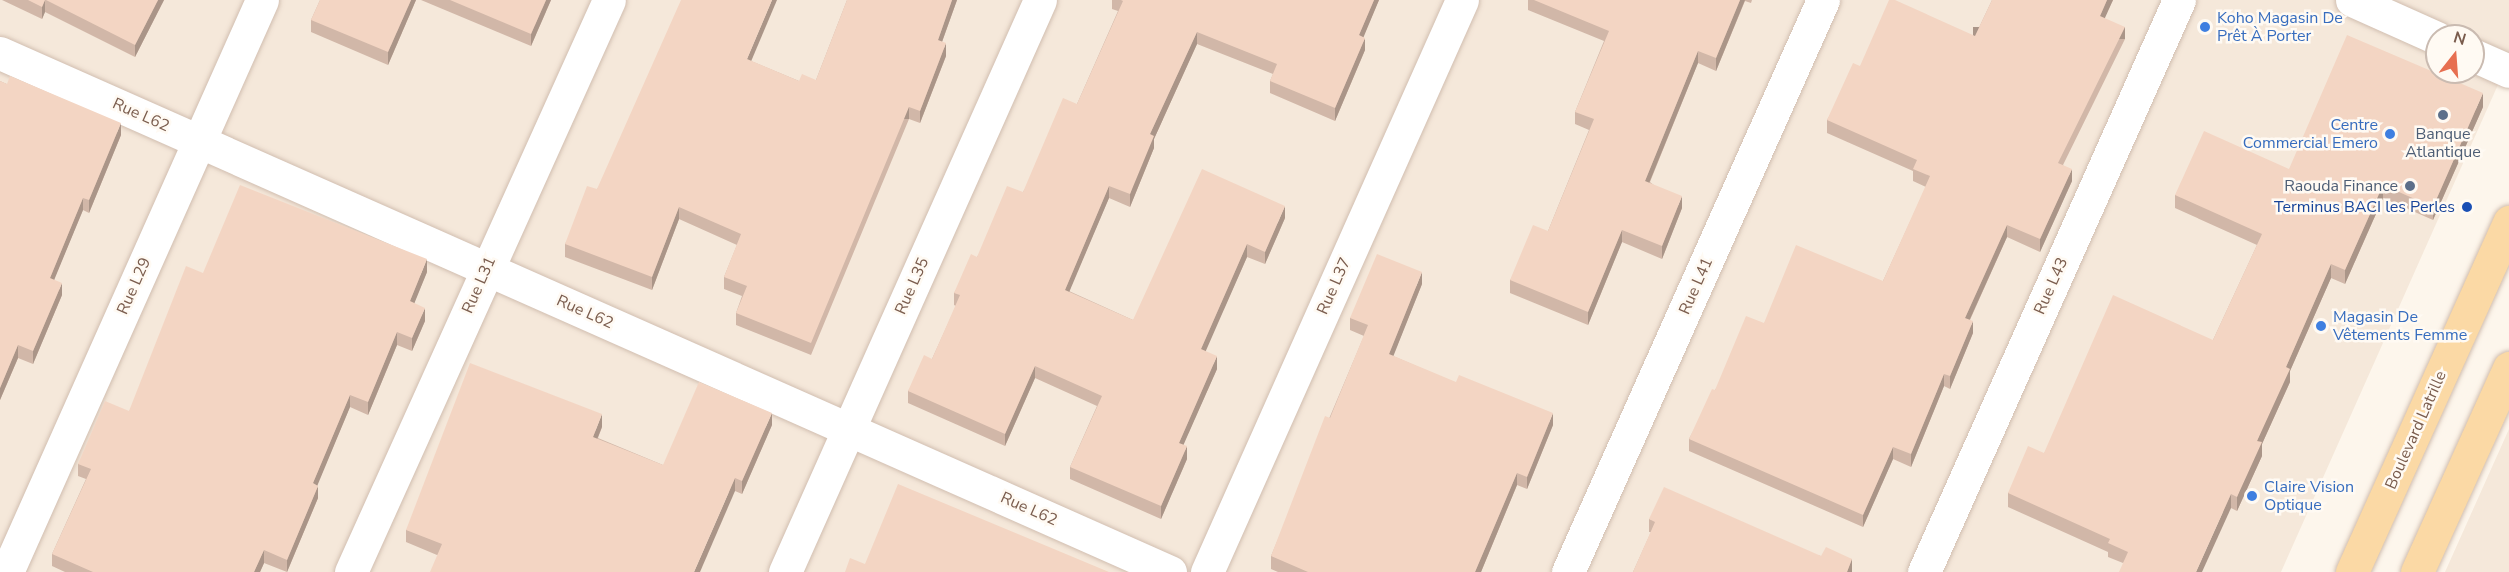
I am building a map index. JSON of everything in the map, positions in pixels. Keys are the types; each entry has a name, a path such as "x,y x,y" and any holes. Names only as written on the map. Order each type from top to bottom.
{"main road":[{"name":"Boulevard Latrille","path":"2352,572 2509,222"},
{"path":"2417,572 2509,368"}],"street":[{"name":"Rue L29","path":"7,572 262,0"},
{"name":"Rue L31","path":"351,572 609,0"},
{"name":"Rue L35","path":"785,572 1040,0"},
{"name":"Rue L37","path":"1207,572 1462,0"},
{"name":"Rue L41","path":"1568,572 1823,0"},
{"name":"Rue L43","path":"1924,572 2179,0"},
{"path":"2352,0 2425,33"},
{"name":"Rue L62","path":"0,53 1170,572"},
{"path":"2485,60 2509,71"}],"shaded area":[{"path":"0,0 2509,0 2509,60 2281,572 0,572"},
{"path":"2509,429 2509,572 2445,572"}],"building":[{"path":"28,0 45,0 42,7"},
{"path":"46,0 158,0 135,45"},
{"path":"320,0 411,0 388,52 311,20"},
{"path":"450,0 546,0 531,34"},
{"path":"681,0 772,0 747,59 799,81 802,74 816,80 847,0 952,0 938,40 946,43 920,111 909,107 811,343 736,313 747,286 724,277 741,234 679,207 652,277 565,244 587,186 597,189"},
{"path":"1121,0 1374,0 1359,35 1365,38 1335,108 1270,81 1277,64 1197,32 1150,134 1154,136 1130,194 1109,186 1065,290 1133,320 1202,169 1285,206 1265,252 1247,244 1201,349 1217,356 1179,443 1187,446 1161,506 1070,467 1102,396 1035,366 1005,434 908,391 924,355 932,359 960,295 954,293 971,254 977,257 1007,186 1023,192 1063,98 1077,104 1123,1"},
{"path":"1534,0 1740,0 1716,58 1698,51 1645,181 1682,196 1662,246 1622,230 1588,312 1510,280 1533,225 1548,231 1594,119 1575,112 1609,31"},
{"path":"1889,0 1895,0 1975,36 1992,0 2107,0 2100,16 2125,27 2058,163 2072,169 2040,239 2007,225 1965,318 1973,321 1950,376 1944,374 1911,454 1893,447 1863,515 1689,439 1712,389 1715,390 1746,316 1764,323 1796,245 1883,281 1930,176 1913,169 1917,160 1827,120 1853,63 1860,66"},
{"path":"2347,35 2425,68 2425,84 2462,84 2483,93 2433,207 2383,185 2345,270 2331,264 2286,367 2290,369 2257,441 2262,442 2237,497 2231,494 2196,572 2119,572 2128,552 2108,543 2110,539 2008,493 2028,446 2044,453 2113,295 2213,340 2262,234 2175,195 2204,131 2289,169"},
{"path":"10,76 121,123 89,200 83,198 50,278 62,283 33,351 18,345 0,388 0,81 7,84"},
{"path":"240,185 427,259 410,301 425,308 412,338 397,332 368,402 350,395 313,483 318,486 287,560 264,550 254,572 93,572 52,554 91,469 78,464 105,401 129,411 186,266 203,273"},
{"path":"1377,254 1422,272 1389,354 1456,382 1459,375 1553,413 1527,477 1517,473 1475,572 1308,572 1271,556 1325,416 1330,418 1368,325 1350,318"},
{"path":"470,363 602,414 593,437 663,465 699,382 772,413 742,481 735,478 694,572 430,572 442,544 406,530"},
{"path":"898,484 1109,572 845,572 850,558 865,564"},
{"path":"1664,487 1821,556 1826,547 1852,559 1847,572 1633,572 1655,522 1649,519"}],"place":[{"name":"Koho Magasin De Prêt À Porter","path":"2205,27"},
{"name":"Banque Atlantique","path":"2443,115"},
{"name":"Centre Commercial Emero","path":"2390,134"},
{"name":"Raouda Finance","path":"2410,186"},
{"name":"Terminus BACI les Perles","path":"2467,207"},
{"name":"Magasin De Vêtements Femme","path":"2321,326"},
{"name":"Claire Vision Optique","path":"2252,496"}]}
